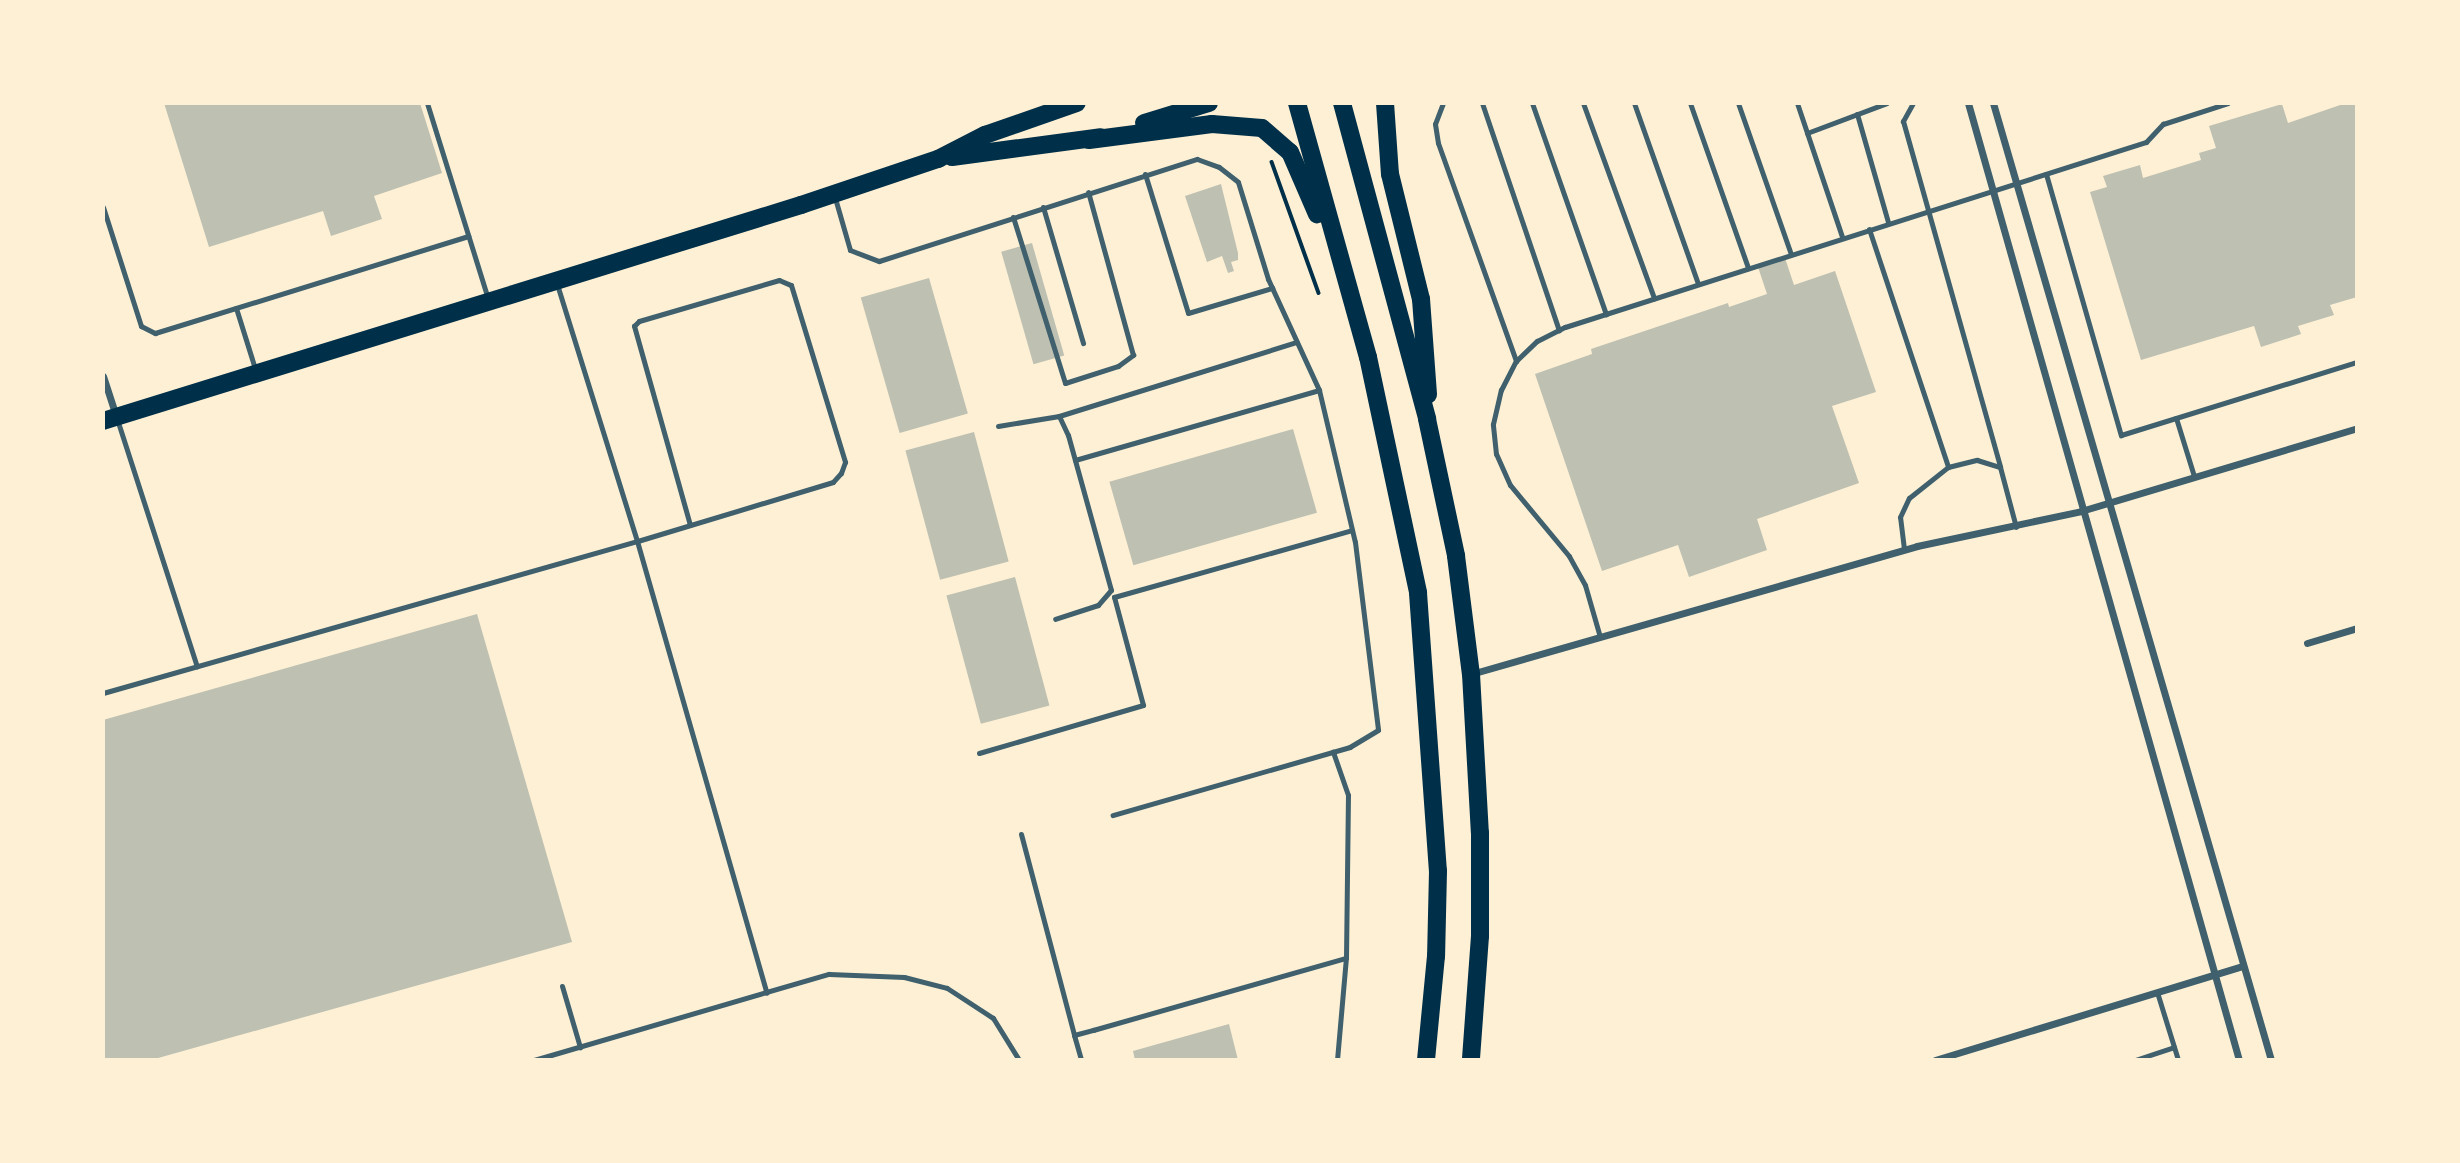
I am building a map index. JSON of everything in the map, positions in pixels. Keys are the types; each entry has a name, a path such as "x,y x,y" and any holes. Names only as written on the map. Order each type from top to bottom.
{"main road":[{"path":"110,419 834,194 938,159 985,135 1077,103"},
{"path":"1089,140 1209,103"},
{"path":"1297,103 1368,357 1408,533 1427,674 1438,870 1436,956 1426,1060"},
{"path":"1342,103 1427,419 1456,556 1471,674 1480,833 1480,936 1472,1058"},
{"path":"1385,103 1390,173 1424,320 1427,419"},
{"path":"938,159 1230,122 1271,133 1290,152 1306,184 1368,357"}],"street":[{"path":"1968,103 1989,190 2239,1060"},
{"path":"1993,103 2271,1060"},
{"path":"103,376 110,419"},
{"path":"1471,674 1904,550 2081,511 2357,428"},
{"path":"2307,643 2357,628"},
{"path":"1935,1060 2243,966"}],"lane":[{"path":"426,103 489,302"},
{"path":"1443,103 1435,124 1438,143 1516,361"},
{"path":"1482,103 1559,330"},
{"path":"1532,103 1606,314"},
{"path":"1583,103 1654,298"},
{"path":"1634,103 1698,284"},
{"path":"1690,103 1748,268"},
{"path":"1738,103 1791,254"},
{"path":"1797,103 1842,237"},
{"path":"1807,133 1887,103"},
{"path":"1913,103 1903,121 1930,209 2016,527"},
{"path":"1600,637 1585,585 1569,556 1510,485 1496,454 1493,424 1502,390 1516,361 1537,341 1559,330 1654,298 2146,142 2163,124 2228,103"},
{"path":"1857,114 1888,222"},
{"path":"834,194 850,250 879,261 1145,173 1197,159 1219,167 1238,182 1272,288 1319,390 1352,530 1380,720 1378,730 1333,752 1113,815"},
{"path":"1145,173 1188,313 1272,288"},
{"path":"2046,174 2121,435 2357,362"},
{"path":"1013,217 1065,383 1118,366 1133,355 1088,192"},
{"path":"103,207 144,330 155,333 468,236"},
{"path":"1043,207 1083,343"},
{"path":"1869,229 1948,467"},
{"path":"103,693 636,541 690,525 833,482 841,473 845,462 791,285 779,280 639,321 634,326 690,525"},
{"path":"556,281 636,541 767,993"},
{"path":"236,308 257,374"},
{"path":"998,426 1059,416 1297,342"},
{"path":"1075,460 1319,390"},
{"path":"979,753 1143,705 1111,598 1075,460 1059,416"},
{"path":"2176,418 2194,476"},
{"path":"110,419 197,666"},
{"path":"1904,550 1900,517 1909,498 1948,467 1976,460 2000,467"},
{"path":"1055,619 1111,598 1352,530"},
{"path":"1333,752 1348,796 1346,958 1337,1060"},
{"path":"1021,834 1081,1060"},
{"path":"1074,1035 1346,958"},
{"path":"534,1060 830,974 904,978 947,988 993,1017 1018,1060"},
{"path":"562,986 580,1047"},
{"path":"2157,992 2178,1060"},
{"path":"2135,1060 2174,1048"}],"path":[{"path":"1272,162 1319,293"}],"building":[{"path":"164,103 420,103 442,173 374,196 382,219 331,236 323,211 209,247"},
{"path":"2346,103 2357,103 2357,297 2330,305 2334,315 2298,326 2301,334 2261,347 2254,326 2141,360 2090,192 2107,187 2103,176 2140,165 2143,178 2201,160 2199,153 2216,148 2209,126 2282,104 2288,123"},
{"path":"1221,184 1238,253 1238,260 1231,262 1234,271 1228,273 1222,256 1207,262 1185,196"},
{"path":"1032,243 1064,355 1033,364 1001,252"},
{"path":"1785,258 1794,285 1835,271 1876,392 1832,406 1859,483 1757,519 1767,550 1689,577 1678,545 1602,571 1535,374 1592,354 1591,349 1728,303 1729,307 1767,294 1758,267"},
{"path":"929,278 968,414 900,433 861,298"},
{"path":"1293,429 1317,513 1133,565 1109,482"},
{"path":"974,432 1009,561 940,580 905,450"},
{"path":"1015,577 1049,705 981,724 946,595"},
{"path":"477,614 572,942 151,1060 103,1060 103,720"},
{"path":"1229,1024 1238,1060 1135,1060 1133,1051"}]}
